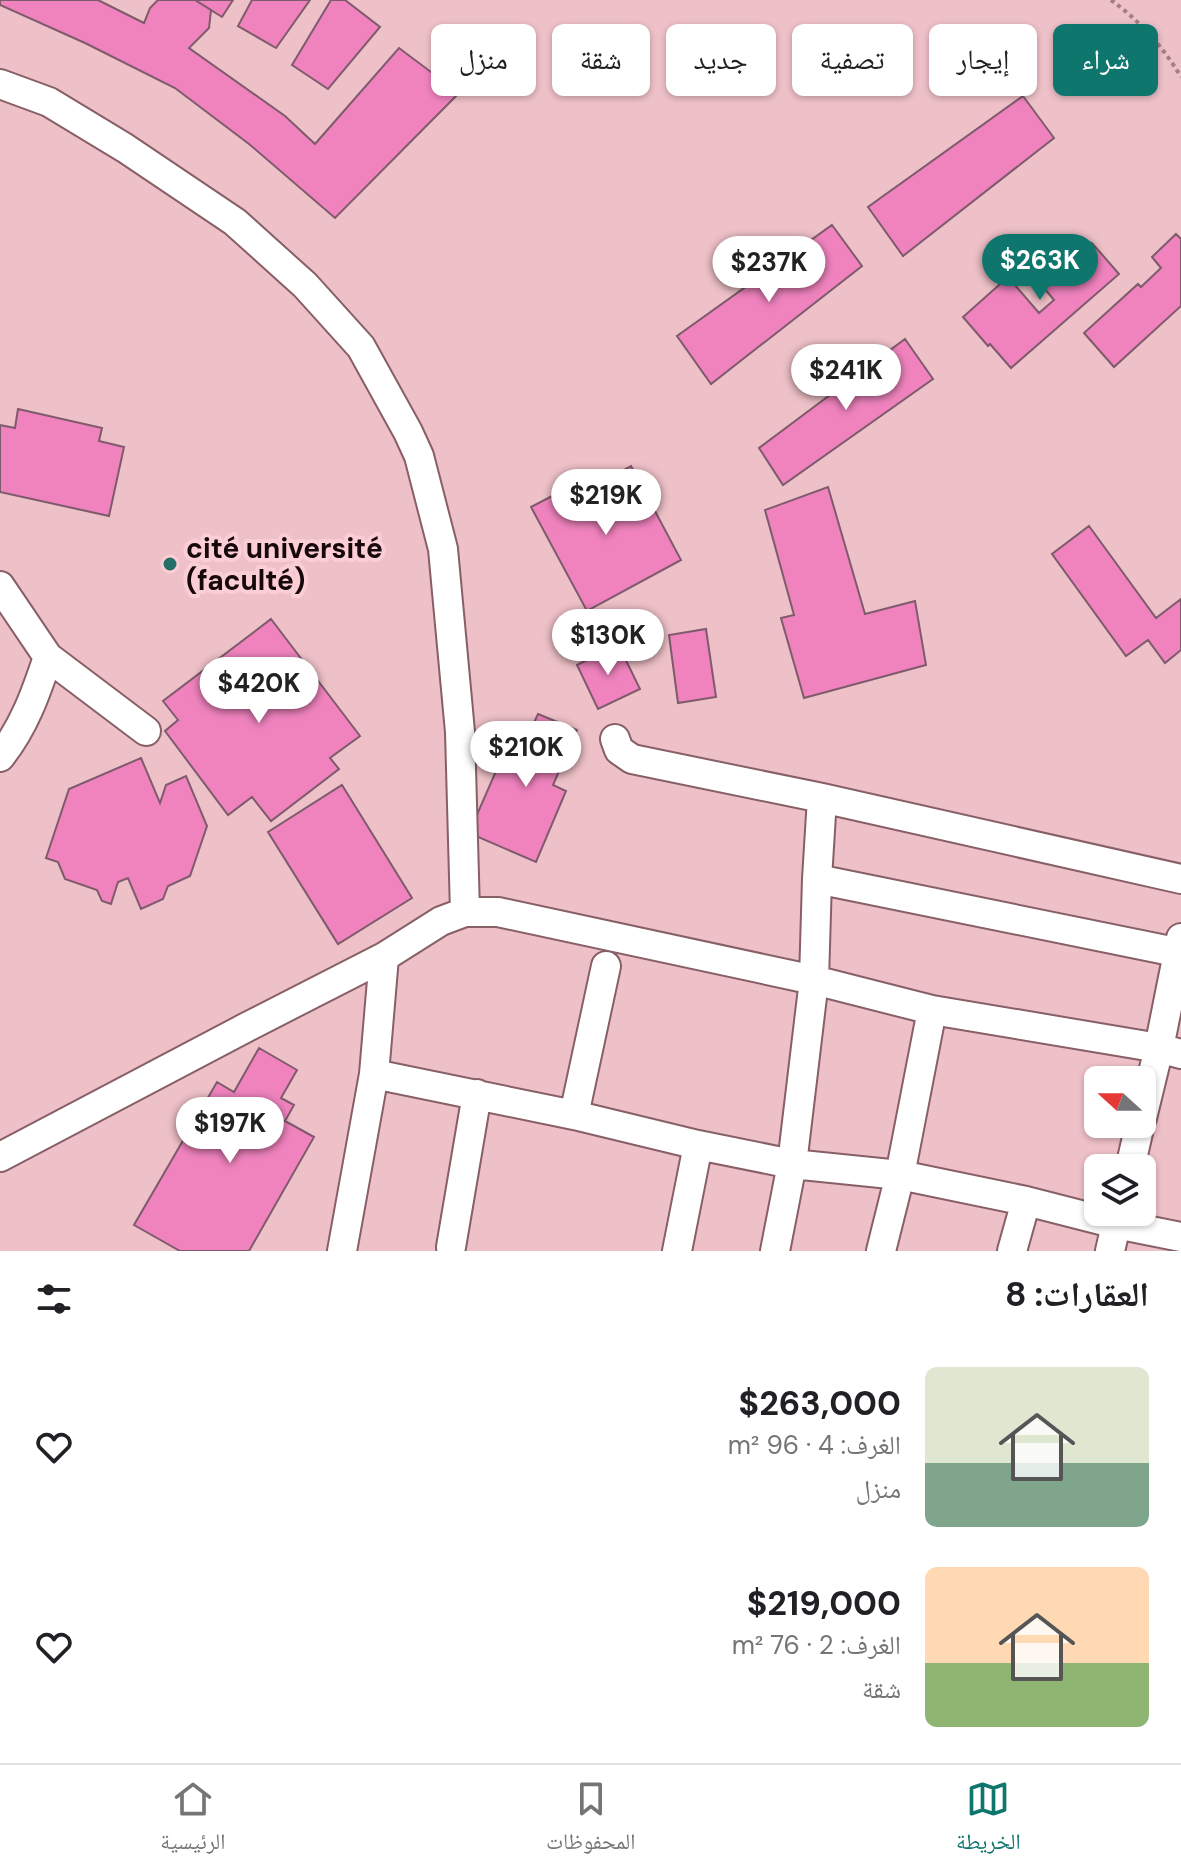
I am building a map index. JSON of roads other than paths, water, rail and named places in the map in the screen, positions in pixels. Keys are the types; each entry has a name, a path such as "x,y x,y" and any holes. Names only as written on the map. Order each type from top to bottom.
{"street":[{"path":"0,84 49,102 125,148 235,222 305,285 361,347 419,456 443,549 460,732 465,912"},
{"path":"0,586 48,657 146,731"},
{"path":"0,757 28,712 48,657"},
{"path":"615,739 619,750 632,759 822,798 1181,879"},
{"path":"775,1251 792,1164 814,980 822,798"},
{"path":"817,879 1180,948 1170,1051 1156,1084"},
{"path":"0,1157 384,957 441,921 465,912 498,912 814,980 932,1010 1170,1051"},
{"path":"342,1251 374,1074 384,957"},
{"path":"574,1115 606,966"},
{"path":"881,1251 900,1175 932,1010"},
{"path":"374,1074 792,1164 900,1175 1026,1201 1115,1229 1181,1237"},
{"path":"456,1250 477,1094"},
{"path":"677,1251 698,1145"},
{"path":"1012,1251 1026,1201"}],"place":[{"name":"cité université (faculté)","path":"170,564"}]}
